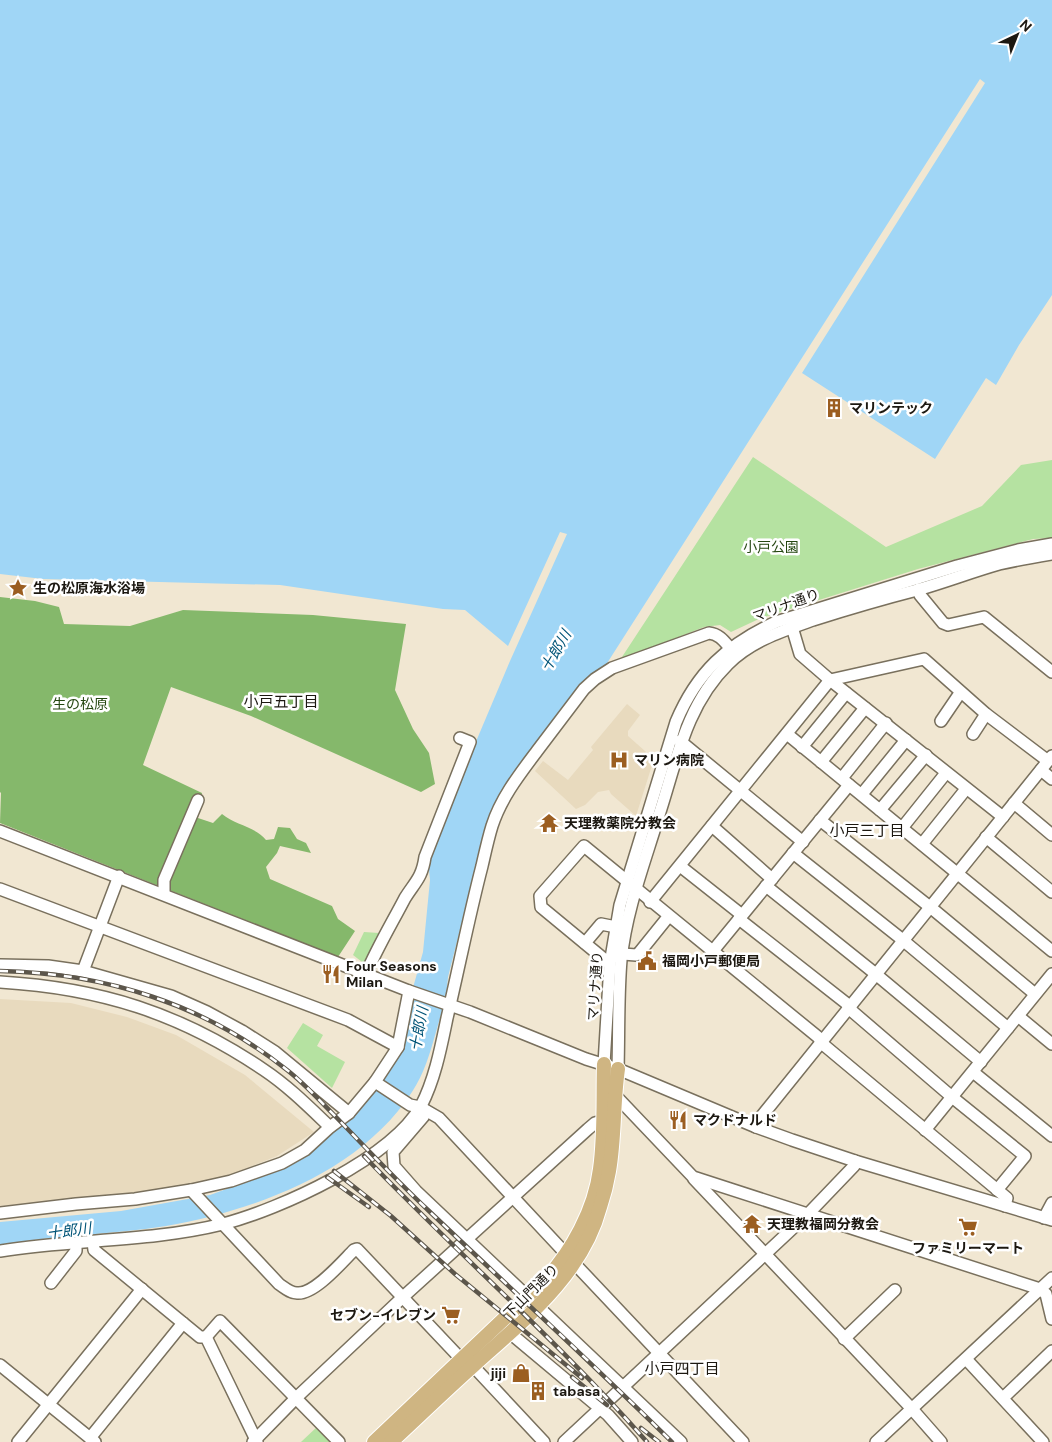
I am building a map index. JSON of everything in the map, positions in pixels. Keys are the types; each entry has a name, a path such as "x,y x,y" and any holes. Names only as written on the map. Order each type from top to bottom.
{"main road":[{"name":"下山門通り","path":"391,1442 528,1296 556,1269 570,1259 588,1238 600,1210 609,1171 614,1094 611,1067"},
{"name":"下山門通り","path":"374,1442 467,1363 510,1333 539,1306 565,1276 591,1205 600,1170 602,1121 611,1067"}],"street":[{"name":"マリナ通り","path":"611,1067 610,964 626,881 669,742 684,703 710,667 730,648 753,632 776,622 958,566 1018,550 1052,544"},
{"name":"マリナ通り","path":"611,1067 622,954 636,890 668,788 680,741 692,713 708,687 727,664 761,640 792,627 859,605 919,589 999,564 1052,554"},
{"path":"919,589 920,595 943,623 948,625 984,617 1052,672"},
{"path":"792,627 800,654 846,693 1003,817"},
{"path":"0,1251 146,1238 268,1210 295,1198 357,1164 388,1142 401,1130 419,1108 430,1086 492,826 506,795 516,779 584,689 612,668 709,633 721,638 730,648"},
{"path":"650,902 830,680 924,659 986,714 1050,759 760,1117 756,1127"},
{"path":"941,721 960,692"},
{"path":"802,747 846,693"},
{"path":"821,762 865,708"},
{"path":"972,734 986,714"},
{"path":"712,952 820,820 886,723"},
{"path":"787,734 1052,951"},
{"path":"366,974 375,952 406,896 423,871 425,857 470,742 460,738"},
{"path":"862,794 906,740"},
{"path":"680,741 803,842"},
{"path":"880,810 926,755"},
{"path":"1041,770 1052,779"},
{"path":"902,828 946,773"},
{"path":"922,844 966,788"},
{"path":"164,894 164,880 198,800"},
{"path":"1014,803 1052,835"},
{"path":"820,820 930,907 1035,994"},
{"path":"712,826 769,883 980,1062"},
{"path":"0,830 409,991 479,1015 756,1127 854,1161 1048,1219 1052,1203"},
{"path":"986,837 1052,892"},
{"path":"610,964 541,907 540,896 584,846 668,917 818,1037 821,1042 1007,1198 1005,1206"},
{"path":"793,854 903,941 1008,1028"},
{"path":"680,866 952,1097 1025,1156 997,1190"},
{"path":"83,971 119,876"},
{"path":"0,889 100,925 348,1020 398,1047"},
{"path":"622,954 636,955 639,953 668,917"},
{"path":"586,943 601,924 616,927"},
{"path":"0,965 48,966 83,971 171,996 207,1012 275,1052 350,1113"},
{"path":"926,1130 1052,974"},
{"path":"0,982 65,988 96,994 150,1010 202,1032 265,1070 298,1096 330,1127"},
{"path":"0,1213 193,1191 232,1181 282,1163 305,1150 330,1127 350,1113 378,1084 398,1047 409,991"},
{"path":"1018,1016 1052,1044"},
{"path":"973,1072 1052,1136"},
{"path":"378,1084 439,1118 743,1442"},
{"path":"614,1094 941,1442"},
{"path":"419,1108 423,1117 393,1152 394,1166 416,1191 681,1442"},
{"path":"206,1337 255,1441 297,1397 403,1297 595,1123 602,1121"},
{"path":"564,1442 624,1388 808,1214 854,1166 854,1161"},
{"path":"693,1177 1040,1289 1046,1294 1052,1319"},
{"path":"193,1191 279,1284 290,1292 301,1294 316,1287 357,1249 544,1442"},
{"path":"93,1242 94,1250 200,1337 206,1337 220,1321 297,1397 339,1442"},
{"path":"51,1284 76,1251 76,1243"},
{"path":"876,1442 1052,1278"},
{"path":"18,1442 142,1289"},
{"path":"844,1339 895,1290"},
{"path":"0,1365 93,1440 183,1323"},
{"path":"510,1333 608,1415 632,1442"},
{"path":"1003,1398 1052,1350"},
{"path":"966,1358 1043,1442"}],"shaded area":[{"name":"マリン病院","path":"627,704 640,715 628,731 628,736 654,759 636,816 609,790 598,792 585,805 576,809 535,771 543,761 568,780 593,750 591,747"},
{"path":"0,999 71,1003 127,1017 176,1035 245,1075 314,1132 277,1156 217,1180 150,1192 0,1206"}],"green space":[{"name":"小戸公園","path":"753,457 886,547 982,506 1021,465 1052,460 1052,538 1033,539 918,569 761,618 731,632 720,625 704,627 620,660"},
{"name":"生の松原","path":"0,597 35,601 59,607 64,624 130,626 183,610 313,615 406,624 395,690 413,729 429,753 435,784 421,792 251,716 171,687 143,765 202,793 198,818 213,823 222,814 257,832 266,840 274,839 278,827 290,828 297,839 306,843 311,853 280,846 266,867 270,879 332,906 338,919 355,931 338,957 0,823"},
{"path":"364,932 379,933 366,965 353,955"},
{"path":"303,1023 323,1035 317,1046 345,1062 332,1088 287,1048"},
{"path":"318,1426 334,1442 301,1442"}],"water":[{"name":"十郎川","path":"0,0 1052,0 1052,295 1019,345 996,385 986,378 935,459 802,373 985,83 980,79 604,668 589,677 508,782 488,819 448,977 444,1005 429,1055 412,1092 390,1120 364,1144 335,1165 303,1183 270,1198 235,1210 166,1226 0,1245 0,1222 121,1211 210,1195 287,1167 320,1143 370,1098 388,1073 403,1042 409,1002 423,952 430,880 428,860 510,661 567,534 560,532 508,646 465,610 443,609 280,585 43,579 0,574"}],"railway":[{"path":"0,971 39,973 77,978 152,996 222,1027 255,1047 287,1070 306,1087 417,1200 672,1442"},
{"path":"364,1156 578,1368 647,1442"},
{"path":"334,1171 391,1216 455,1274 582,1378"},
{"path":"327,1177 369,1207"},
{"path":"572,1377 607,1405"},
{"path":"641,1428 659,1442"}],"place":[{"name":"マリンテック","path":"834,408"},
{"name":"生の松原海水浴場","path":"18,588"},
{"name":"マリン病院","path":"619,760"},
{"name":"天理教薬院分教会","path":"549,823"},
{"name":"福岡小戸郵便局","path":"647,961"},
{"name":"Four Seasons Milan","path":"331,974"},
{"name":"マクドナルド","path":"678,1120"},
{"name":"天理教福岡分教会","path":"752,1224"},
{"name":"ファミリーマート","path":"968,1227"},
{"name":"セブン-イレブン","path":"451,1315"},
{"name":"jiji","path":"521,1373"},
{"name":"tabasa","path":"538,1391"}],"district":[{"name":"小戸五丁目","path":"281,702"},
{"name":"小戸三丁目","path":"867,831"},
{"name":"小戸四丁目","path":"682,1369"}]}
